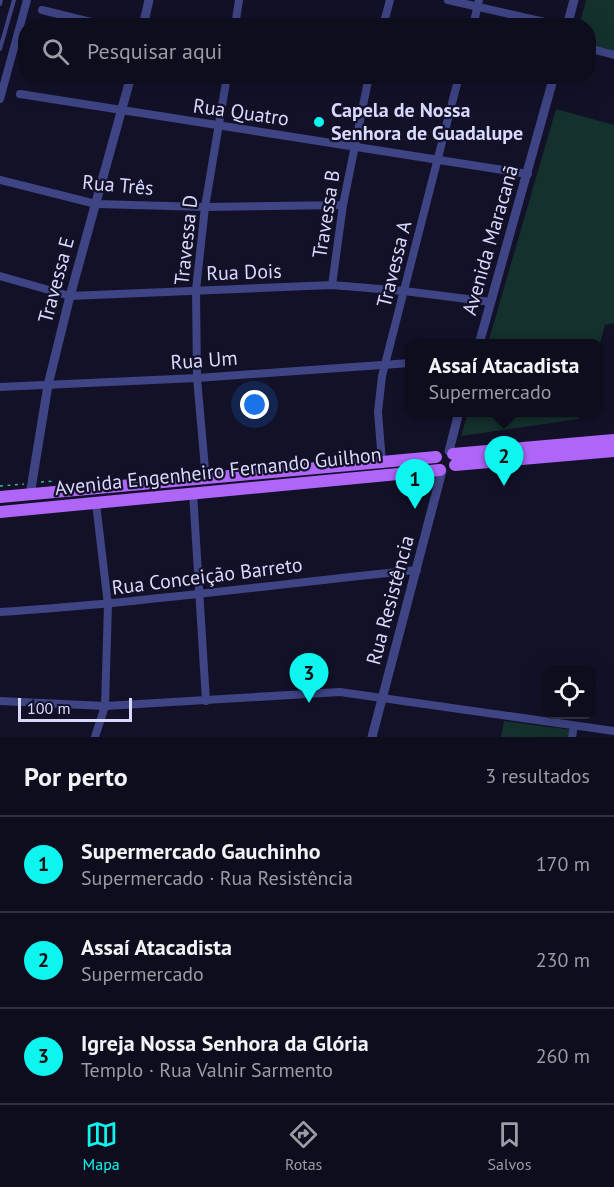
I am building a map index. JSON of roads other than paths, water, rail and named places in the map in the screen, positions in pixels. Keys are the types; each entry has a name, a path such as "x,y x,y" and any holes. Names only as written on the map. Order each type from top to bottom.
{"main road":[{"name":"Avenida Engenheiro Fernando Guilhon","path":"452,457 614,440"},
{"name":"Avenida Engenheiro Fernando Guilhon","path":"0,497 206,480 436,457 441,451 452,457 614,451"},
{"path":"436,457 435,464 441,471"},
{"name":"Avenida Engenheiro Fernando Guilhon","path":"0,512 450,471 452,457"}],"street":[{"path":"22,18 27,0"},
{"path":"145,18 149,0"},
{"path":"236,18 239,0"},
{"path":"384,18 390,0"},
{"path":"448,0 478,3 533,18"},
{"path":"569,18 574,0"},
{"path":"475,18 478,3"},
{"path":"42,10 74,18"},
{"path":"0,99 18,33"},
{"path":"596,50 614,55"},
{"name":"Travessa E","path":"30,495 48,385 70,296 129,84"},
{"name":"Travessa D","path":"206,480 197,378 196,290 205,207 225,84"},
{"name":"Travessa B","path":"332,285 343,205 367,84"},
{"name":"Travessa A","path":"382,462 378,412 385,364 457,84"},
{"name":"Avenida Maracanã","path":"480,339 552,84"},
{"name":"Rua Quatro","path":"20,94 528,174"},
{"name":"Rua Três","path":"0,180 96,204 205,207 343,205"},
{"name":"Rua Dois","path":"0,276 70,296 332,285 491,302"},
{"name":"Rua Um","path":"0,387 197,378 405,363"},
{"path":"452,457 458,417"},
{"name":"Rua Resistência","path":"372,737 441,471"},
{"path":"193,493 201,592 206,701"},
{"path":"95,737 105,706 108,605 96,503"},
{"name":"Rua Conceição Barreto","path":"0,612 108,605 201,592 417,570"},
{"path":"0,700 105,706 324,692 614,731"},
{"path":"572,737 574,726"}],"lane":[{"path":"0,49 14,0"}],"place":[{"name":"Capela de Nossa Senhora de Guadalupe","path":"319,122"},
{"name":"Assaí Atacadista","path":"504,486"},
{"name":"Supermercado Gauchinho","path":"415,509"},
{"name":"Igreja Nossa Senhora da Glória","path":"309,703"}]}
